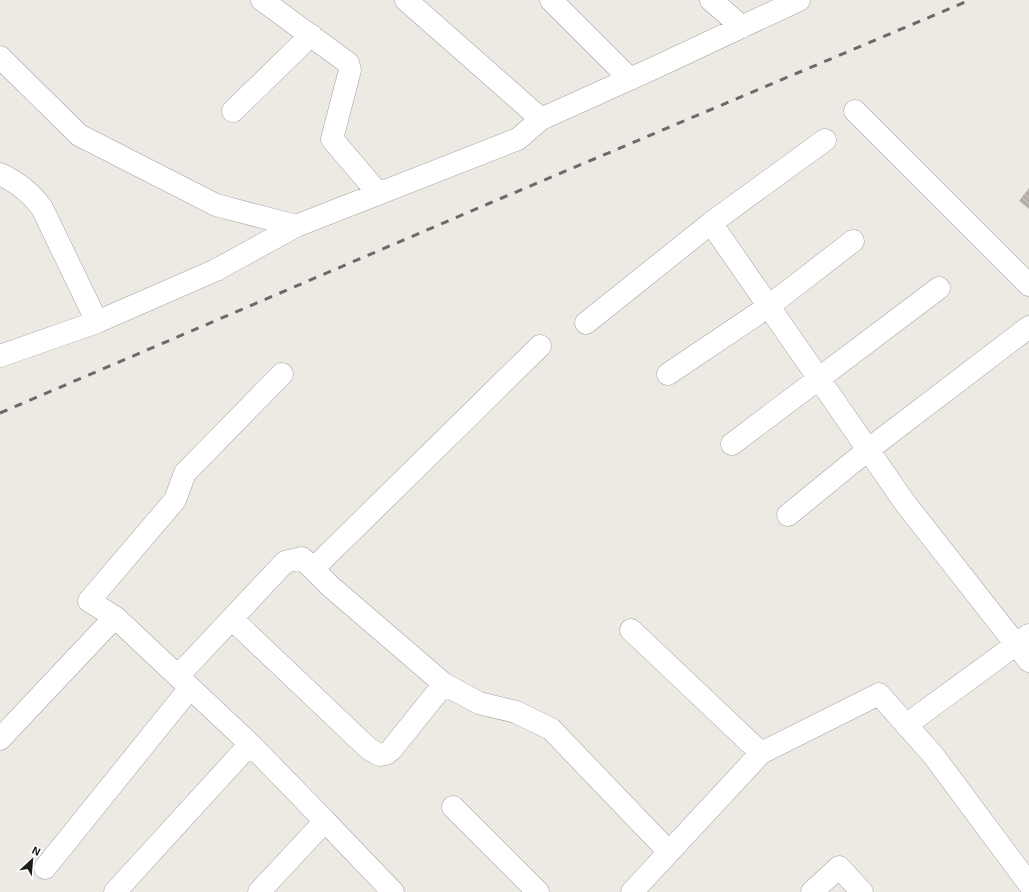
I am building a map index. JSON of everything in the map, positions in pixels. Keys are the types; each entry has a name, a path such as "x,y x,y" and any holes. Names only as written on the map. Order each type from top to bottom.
{"street":[{"path":"262,0 348,64 350,70 332,139 378,193"},
{"path":"406,0 540,119"},
{"path":"551,0 630,79"},
{"path":"711,0 742,27"},
{"path":"0,356 97,322 216,270 296,226 518,139 540,119 630,79 799,0"},
{"path":"233,111 310,35"},
{"path":"0,56 79,135 216,205 296,226"},
{"path":"855,111 1029,285"},
{"path":"586,323 711,223 825,140"},
{"path":"0,174 22,187 42,208 97,322"},
{"path":"711,223 905,502 1022,639 1029,662"},
{"path":"668,374 769,306 853,241"},
{"path":"732,444 939,288"},
{"path":"788,515 869,450 1029,327"},
{"path":"313,569 540,346"},
{"path":"282,374 185,474 174,500 89,601 115,617 250,744 393,892"},
{"path":"45,868 232,619 285,562 302,558 336,592 444,684 479,702 516,712 551,729 669,852"},
{"path":"0,739 115,617"},
{"path":"232,619 369,749 380,755 386,754 391,750 444,684"},
{"path":"631,630 761,753"},
{"path":"906,725 1022,639"},
{"path":"632,892 761,753 879,694 933,755 1029,884"},
{"path":"115,892 250,744"},
{"path":"453,806 538,892"},
{"path":"259,892 325,821"},
{"path":"812,892 839,867 862,892"}],"building":[{"path":"1029,188 1029,209 1019,201"}],"railway":[{"path":"0,413 490,203 970,0"}]}
